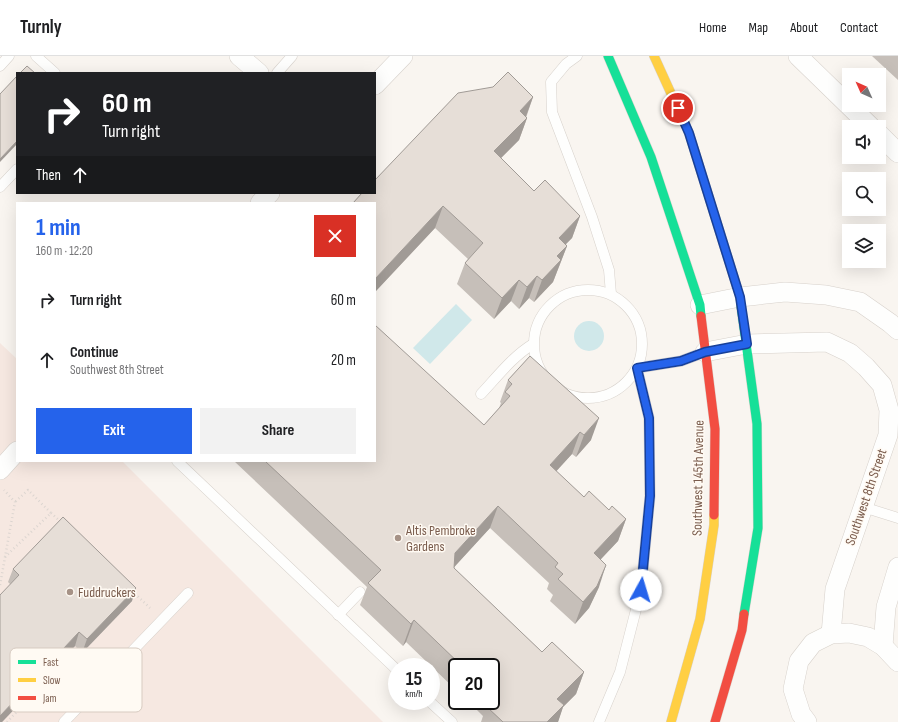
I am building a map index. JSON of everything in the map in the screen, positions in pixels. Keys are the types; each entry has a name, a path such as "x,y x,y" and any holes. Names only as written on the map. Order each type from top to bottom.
{"street":[{"path":"239,56 258,72"},
{"path":"376,83 402,56"},
{"name":"Southwest 145th Avenue","path":"608,56 651,157 700,305 715,430 714,525 700,619 671,722"},
{"path":"654,56 689,133 740,297 757,424 758,528 742,630 715,722"},
{"path":"798,56 865,120"},
{"path":"886,141 898,153"},
{"path":"261,202 269,194"},
{"path":"700,305 740,297 785,292 826,295 860,302 898,330"},
{"name":"Southwest 8th Street","path":"705,352 747,344 827,342 850,353 866,367 882,385 890,410 888,435 835,589 831,634"},
{"path":"0,470 16,453"},
{"path":"883,646 886,607 898,567"},
{"path":"807,722 800,714 793,689 799,661 813,643 831,634 849,633 868,637 883,646 898,662"}],"lane":[{"path":"0,66 10,56"},
{"path":"36,56 54,72"},
{"path":"278,72 292,56"},
{"path":"577,56 566,64 550,82 552,112 592,217 609,270 611,294"},
{"path":"0,187 16,170"},
{"path":"593,289 611,294 625,304 636,318 642,334 642,352 637,368 626,383 611,394 593,398 575,397 558,390 545,378 536,362 533,344 536,326 545,310 558,298 575,290 593,289"},
{"path":"481,394 511,362 533,344"},
{"path":"637,368 681,361 705,352"},
{"path":"599,722 620,672 641,590 650,496 649,418 637,368"},
{"path":"178,462 388,662"},
{"path":"863,507 898,518"},
{"path":"338,615 360,592"},
{"path":"135,648 188,593"},
{"path":"439,710 452,722"},
{"path":"64,722 74,712"}],"path":[{"path":"3,489 15,502"},
{"path":"0,585 15,502 28,490 62,524"},
{"path":"5,557 51,513"},
{"path":"129,588 162,620"},
{"path":"7,722 17,712"}],"shaded area":[{"path":"0,343 16,358 16,462 123,462 383,722 0,722"}],"water":[{"path":"456,304 472,320 430,364 413,348"},
{"path":"589,321 600,325 604,336 600,347 589,351 578,347 574,336 578,325"}],"building":[{"path":"27,66 34,72 21,72"},
{"path":"508,72 533,97 520,111 527,118 494,151 534,191 545,180 580,216 559,238 567,246 557,256 561,260 542,280 537,276 527,287 519,280 502,298 465,263 483,243 443,206 376,278 376,202 354,202 361,194 376,194 376,179 458,93 493,87"},
{"path":"16,77 16,142 0,159 0,94"},
{"name":"Altis Pembroke Gardens","path":"376,326 484,425 510,396 505,392 512,384 508,380 530,356 599,418 584,435 580,432 550,465 584,497 589,491 609,510 612,506 626,519 594,553 606,565 597,586 583,602 558,579 563,574 555,567 558,563 498,506 455,553 454,568 542,652 552,642 584,672 557,699 564,705 547,722 503,722 490,710 500,710 500,658 454,658 414,620 411,624 368,583 381,570 266,462 376,462"},
{"path":"63,517 136,588 87,639 79,632 64,648 10,648 10,705 0,716 0,595 19,575 13,569"}],"traffic: fast":[{"path":"608,56 651,157 700,305 701,316"},
{"path":"741,306 757,424 758,528 744,614"}],"traffic: slow":[{"path":"654,56 689,133 740,297 741,306"},
{"path":"671,722 700,619 714,525 714,515"}],"traffic: jam":[{"path":"701,316 715,429 714,515"},
{"path":"715,722 742,630 744,614"}],"place":[{"name":"Altis Pembroke Gardens","path":"398,538"},
{"name":"Fuddruckers","path":"70,592"}],"route":[{"path":"641,590 650,496 649,418 637,368 681,361 705,352 747,344 740,297 689,133 678,108"}]}
